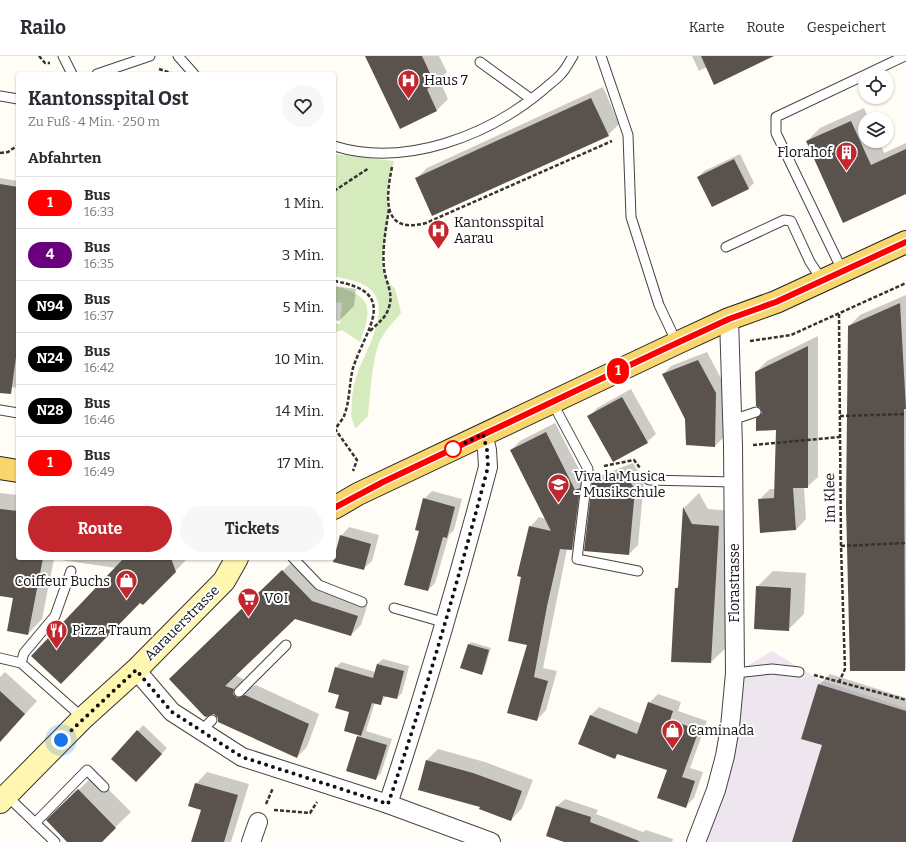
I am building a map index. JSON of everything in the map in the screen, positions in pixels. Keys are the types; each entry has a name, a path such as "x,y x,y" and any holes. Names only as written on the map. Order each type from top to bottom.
{"main road":[{"path":"336,507 358,494 483,434 729,319 776,302 906,242"},
{"path":"0,468 16,470"},
{"path":"336,494 358,494"},
{"name":"Aarauerstrasse","path":"2,799 83,718 136,670 224,581 236,560"}],"street":[{"name":"Florastrasse","path":"696,842 716,790 725,756 730,728 735,673 733,446 731,342 729,319"},
{"path":"388,804 446,623 488,467 487,450 483,434"},
{"path":"136,670 172,712 207,725 242,757 281,771 388,804 472,839 491,842"},
{"path":"251,842 261,816"}],"lane":[{"path":"63,56 71,72"},
{"path":"103,72 150,56"},
{"path":"178,56 192,72"},
{"path":"336,147 345,150 397,152 441,145 478,132 516,111 531,99 561,74 573,56"},
{"path":"601,56 628,135 631,217 659,305 678,343"},
{"path":"843,272 776,133 776,118 905,56"},
{"path":"480,62 531,99"},
{"path":"0,96 16,99"},
{"path":"726,247 784,220 791,221 810,262 822,280"},
{"path":"552,402 588,469 578,559 638,571"},
{"path":"0,410 16,413"},
{"path":"732,420 756,412"},
{"path":"649,480 733,482"},
{"path":"296,560 319,585 362,602"},
{"path":"21,663 24,653 55,616 71,571"},
{"path":"394,608 446,623"},
{"path":"239,692 286,645"},
{"path":"0,658 21,663 83,718"},
{"path":"735,673 772,669 799,672"},
{"path":"35,822 87,770 104,787"},
{"path":"2,799 35,822 55,842"}],"path":[{"path":"389,208 394,219 404,224 413,226 426,223 628,135"},
{"path":"0,153 8,152 16,146"},
{"path":"336,190 381,160 383,152"},
{"path":"369,332 385,318 390,306 391,292 386,280 383,248 389,208 387,192 397,152"},
{"path":"336,282 346,283 360,289 372,300 374,313 369,332 354,368 344,416 336,428"},
{"path":"731,342 760,340 792,335 906,283"},
{"name":"Im Klee","path":"839,314 841,546 845,669 839,682"},
{"path":"840,416 906,414"},
{"path":"336,430 357,460 352,476 358,494"},
{"path":"733,446 840,436"},
{"path":"588,469 634,460 649,480"},
{"path":"841,546 906,543"},
{"path":"799,672 906,700"},
{"path":"281,771 261,816 310,813 328,786"}],"shaded area":[{"path":"772,651 820,680 906,708 906,842 696,842 735,673"}],"green space":[{"path":"336,154 394,161 387,192 389,208 382,264 386,280 395,289 401,313 386,331 379,343 373,369 368,416 356,428 351,415 353,388 376,328 378,304 375,294 366,286 355,281 336,276"},
{"path":"336,287 356,294 366,305 368,312 367,320 360,342 342,330 336,332 336,323 340,324 342,303 336,302"}],"building":[{"name":"Haus 7","path":"365,56 422,56 435,84 427,89 437,111 400,129"},
{"path":"701,56 774,56 714,85"},
{"path":"591,98 609,136 432,216 415,178"},
{"name":"Florahof","path":"851,121 858,136 858,148 863,148 871,165 906,149 906,194 843,223 806,141"},
{"path":"734,159 749,189 712,207 697,177"},
{"path":"0,184 16,187 16,357 11,394 0,393"},
{"path":"900,303 906,409 904,409 905,671 850,671 846,505 848,326"},
{"path":"808,346 808,488 793,488 796,530 760,533 758,499 774,498 776,430 756,431 756,418 762,413 760,408 756,406 755,372"},
{"path":"698,360 716,393 715,447 686,445 685,419 662,374"},
{"path":"622,397 648,443 613,462 587,416"},
{"path":"546,432 575,490 580,488 572,550 560,549 547,606 534,677 548,681 537,721 507,713 527,645 508,641 521,577 517,576 529,526 551,531 510,450"},
{"path":"624,471 635,490 629,555 584,551 592,483"},
{"path":"423,498 455,507 447,538 443,537 428,591 404,585 419,531 415,530"},
{"path":"683,507 692,524 719,526 711,663 671,662 675,588 678,588"},
{"path":"0,509 16,511 16,560 43,560 28,635 7,631 13,598 0,596"},
{"path":"340,535 371,544 364,570 333,562 334,560 336,560 336,550"},
{"path":"122,560 172,560 176,572 143,605 140,603 61,684 31,656"},
{"path":"282,570 312,601 358,616 351,636 295,619 225,686 234,689 233,694 237,698 245,695 309,724 297,758 218,722 218,718 214,714 206,717 204,716 169,679"},
{"path":"756,586 791,588 789,631 754,629"},
{"path":"468,644 489,650 482,675 460,668"},
{"path":"377,664 404,671 397,699 383,696 381,705 372,703 361,736 344,731 349,712 335,708 339,695 328,692 335,667 373,678"},
{"path":"818,684 906,711 906,842 792,842 822,745 801,739"},
{"path":"0,691 25,714 0,742"},
{"path":"648,702 673,711 670,720 699,730 682,777 695,781 686,808 657,798 667,770 617,754 615,759 578,744 590,715 637,734"},
{"path":"137,730 162,754 136,782 111,759"},
{"path":"357,736 387,745 376,780 346,771"},
{"path":"426,760 473,773 522,791 511,821 479,809 480,807 418,790"},
{"path":"195,783 238,795 224,842 191,842 201,810 188,806"},
{"path":"78,789 116,828 102,842 67,842 46,820"},
{"path":"556,806 591,817 590,822 639,841 564,842 546,836"}],"bus line":[{"name":"1","path":"336,507 358,494 664,349 729,319 776,302 906,242"}],"place":[{"name":"Haus 7","path":"409,100"},
{"name":"Florahof","path":"847,172"},
{"name":"Kantonsspital Aarau","path":"439,250"},
{"name":"Viva la Musica - Musikschule","path":"559,504"},
{"name":"Coiffeur Buchs","path":"126,600"},
{"name":"VOI","path":"248,618"},
{"name":"Pizza Traum","path":"56,650"},
{"name":"Caminada","path":"672,750"}],"route":[{"path":"61,740 136,670 172,712 242,757 281,771 388,804 421,706 454,596 488,467 487,450 483,434 453,449"}]}
